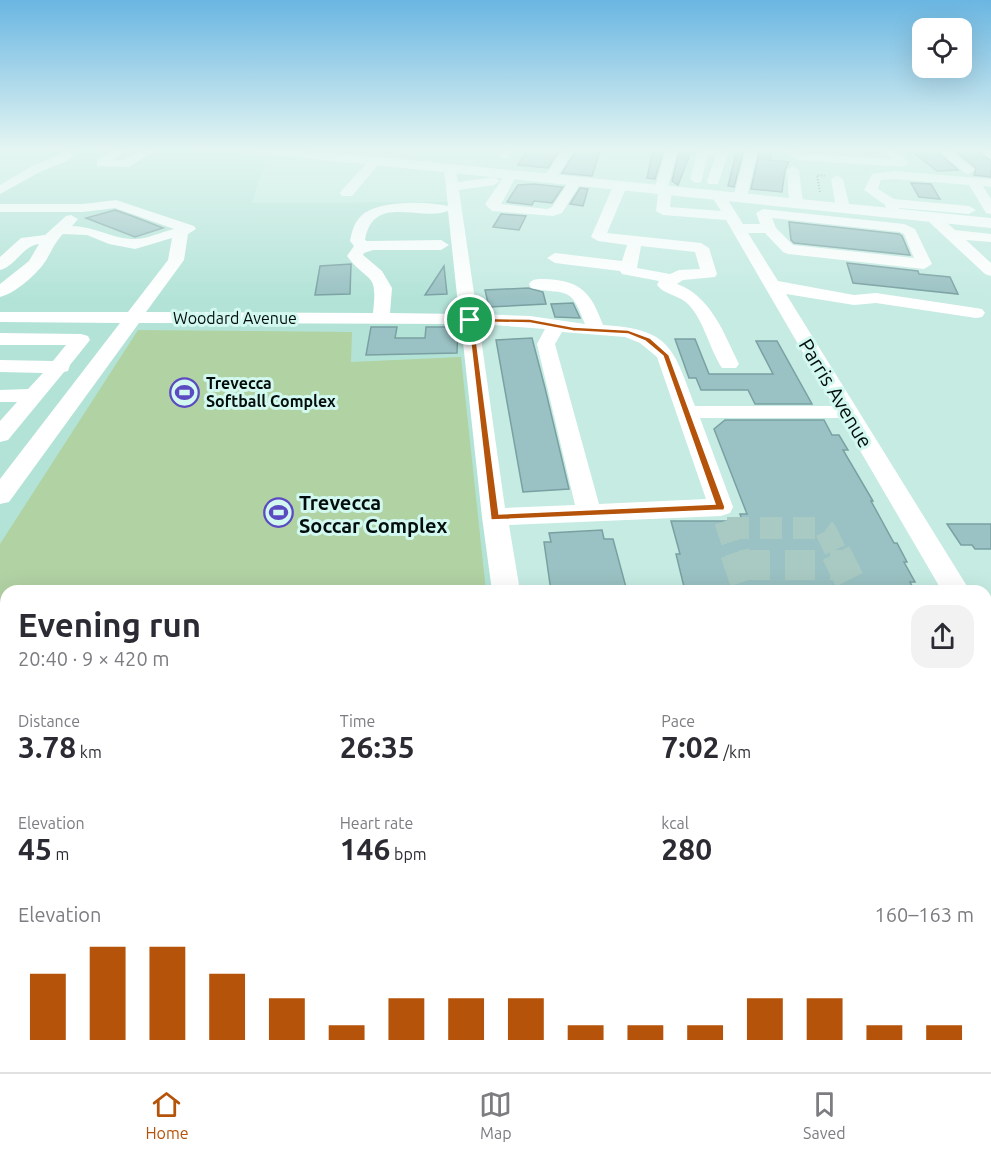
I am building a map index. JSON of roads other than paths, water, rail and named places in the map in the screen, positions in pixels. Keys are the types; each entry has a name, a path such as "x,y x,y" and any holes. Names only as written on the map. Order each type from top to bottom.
{"main road":[{"path":"751,199 843,208 892,208 932,217 978,218"}],"street":[{"path":"453,199 494,517 505,585"},
{"path":"495,199 492,204 497,208 548,213 557,210 564,199"},
{"path":"614,199 598,237 701,248 709,274 679,275 665,285 687,294 696,303 719,340 729,364"},
{"path":"663,199 663,211 769,229 788,249 924,264 910,232 904,228 763,213 769,229"},
{"name":"Parris Avenue","path":"715,199 734,222 952,585"},
{"path":"841,199 843,208"},
{"path":"882,199 892,208 978,218"},
{"path":"964,199 978,218"},
{"path":"0,208 83,208 116,204 189,229 147,242 125,243 89,231 54,235 26,241 0,264"},
{"path":"0,292 24,275 36,263 54,235 83,208"},
{"path":"441,245 363,246 357,241 358,228 363,220 380,209 443,209"},
{"path":"932,217 991,271"},
{"path":"0,495 176,260 181,231"},
{"path":"951,234 991,238"},
{"path":"635,241 628,271 673,279"},
{"path":"363,246 355,256 376,274 384,288 381,319"},
{"path":"555,258 629,267"},
{"path":"537,284 565,287 577,291 583,297 596,331"},
{"path":"770,284 790,290 854,300 876,298 976,313"},
{"name":"Woodard Avenue","path":"0,317 530,321 596,331 628,332 647,339 666,355 723,514 589,513"},
{"path":"494,517 589,513 546,344 556,326"},
{"path":"0,339 81,340 61,367 0,435"},
{"path":"0,366 61,367"},
{"path":"0,396 35,395"},
{"path":"686,412 848,412"}],"tunnel":[{"path":"725,521 727,528"},
{"path":"727,528 822,528 826,531 837,554"},
{"path":"727,528 736,554"},
{"path":"735,553 746,585"},
{"path":"836,553 842,565"},
{"path":"740,565 842,565"},
{"path":"842,565 852,585"}],"place":[{"name":"Trevecca Softball Complex","path":"185,392"},
{"name":"Trevecca Soccar Complex","path":"278,513"}]}
